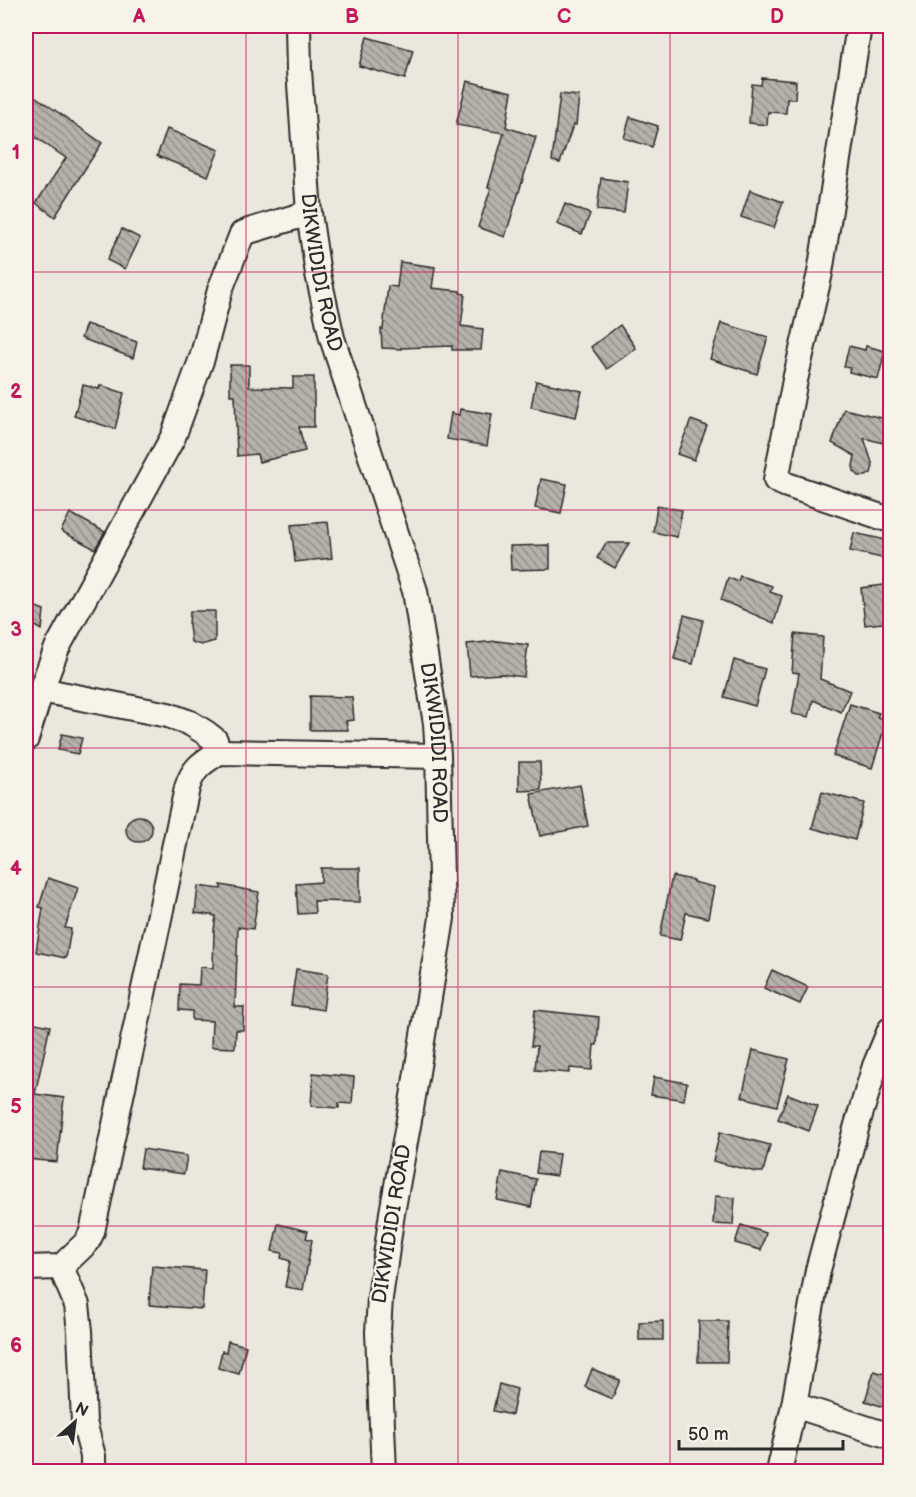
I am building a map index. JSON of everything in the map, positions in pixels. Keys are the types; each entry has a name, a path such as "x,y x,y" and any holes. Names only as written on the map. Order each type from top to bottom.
{"street":[{"name":"DIKWIDIDI ROAD","path":"298,26 309,213 318,274 332,338 415,591 436,724 438,756 442,918 392,1213 378,1314 384,1472"},
{"path":"860,26 820,273 795,380 776,480 891,520"},
{"path":"26,739 57,648 173,436 202,358 220,290 242,234 309,213"},
{"path":"41,690 168,715 206,733 215,740 219,752"},
{"path":"26,1268 61,1267 87,1242 92,1232 190,777 197,767 219,752 438,756"},
{"path":"779,1472 794,1405 818,1270 857,1125 875,1066 891,1029"},
{"path":"61,1267 77,1305 84,1422 93,1456 93,1472"},
{"path":"794,1405 891,1436"}],"building":[{"path":"367,37 413,50 405,79 359,66"},
{"path":"762,78 796,81 795,99 787,99 786,113 768,112 767,125 749,123 752,84 761,85"},
{"path":"467,81 512,92 506,127 536,137 505,237 478,227 491,188 488,187 504,133 456,125"},
{"path":"26,90 102,143 55,217 36,203 66,158 26,131"},
{"path":"560,94 579,96 576,125 573,125 560,163 552,161"},
{"path":"630,117 658,126 652,147 624,138"},
{"path":"167,129 219,150 208,176 157,156"},
{"path":"601,178 628,182 624,213 597,210"},
{"path":"750,190 783,202 774,228 741,217"},
{"path":"565,204 590,214 582,234 557,224"},
{"path":"122,229 140,238 125,269 107,260"},
{"path":"400,262 435,267 432,288 460,291 465,294 461,326 483,329 481,350 452,350 452,346 382,348 381,329 383,329 388,286 397,287"},
{"path":"721,323 768,337 757,374 710,359"},
{"path":"86,324 137,342 133,358 81,338"},
{"path":"620,325 636,348 607,369 591,347"},
{"path":"849,346 865,350 866,346 885,351 878,379 849,372 850,368 844,367"},
{"path":"230,365 249,365 249,387 293,388 293,377 314,377 314,427 299,427 305,451 259,462 257,454 237,456 235,395 230,395"},
{"path":"536,381 582,391 576,417 531,407"},
{"path":"83,385 99,389 100,385 124,393 115,429 74,416"},
{"path":"460,409 492,414 487,446 447,439 451,413 459,415"},
{"path":"844,409 891,420 891,445 864,438 873,466 871,473 866,476 859,476 854,471 855,456 832,443"},
{"path":"691,420 707,426 694,460 677,454"},
{"path":"541,479 567,484 561,513 535,508"},
{"path":"657,506 682,510 677,537 653,532"},
{"path":"70,513 105,532 95,549 61,531"},
{"path":"328,522 332,558 295,562 291,525"},
{"path":"854,533 891,541 891,560 850,551"},
{"path":"606,543 629,543 615,568 597,558"},
{"path":"550,545 550,569 511,570 510,546"},
{"path":"740,576 772,586 770,592 782,596 774,623 721,600 728,578 738,581"},
{"path":"891,584 891,622 865,625 861,588"},
{"path":"26,603 44,610 42,630 26,620"},
{"path":"190,611 215,611 215,641 201,645 191,642"},
{"path":"684,615 703,620 693,664 674,659"},
{"path":"795,634 823,637 820,679 850,691 841,712 813,700 809,717 792,714 799,673 792,672"},
{"path":"497,641 528,645 524,677 501,674 470,676 467,644"},
{"path":"734,660 765,669 755,706 724,697"},
{"path":"310,696 352,697 354,720 346,721 348,730 310,730"},
{"path":"850,704 879,713 877,717 887,720 872,768 833,756"},
{"path":"62,734 82,738 78,754 58,750"},
{"path":"519,762 540,762 541,790 519,791"},
{"path":"580,785 588,826 540,836 531,794"},
{"path":"822,792 864,803 855,840 812,828"},
{"path":"139,816 148,820 152,829 148,838 139,842 130,838 126,829 130,820"},
{"path":"321,868 360,868 360,902 314,901 315,913 298,914 296,884 321,882"},
{"path":"672,876 714,887 708,918 686,913 680,940 660,936"},
{"path":"48,878 78,888 65,928 71,929 66,958 36,952 43,908 39,907"},
{"path":"221,885 259,892 253,929 238,927 235,1007 244,1007 243,1030 236,1030 235,1048 211,1047 212,1021 192,1020 192,1011 179,1010 180,984 199,985 200,967 213,968 216,916 195,913 198,886 221,889"},
{"path":"296,969 328,974 323,1010 291,1005"},
{"path":"772,970 808,987 800,1004 764,988"},
{"path":"535,1010 599,1017 592,1070 570,1068 569,1073 535,1070 537,1046 531,1046"},
{"path":"26,1021 50,1026 35,1094 64,1098 57,1162 26,1159 29,1110 26,1110"},
{"path":"753,1050 789,1059 777,1106 742,1097"},
{"path":"313,1073 354,1077 352,1104 339,1103 339,1108 311,1106"},
{"path":"654,1077 687,1083 684,1100 651,1095"},
{"path":"788,1094 818,1106 809,1131 778,1119"},
{"path":"720,1132 770,1145 763,1172 713,1161"},
{"path":"143,1149 187,1156 184,1174 140,1168"},
{"path":"539,1152 559,1154 556,1176 536,1173"},
{"path":"502,1172 536,1179 531,1207 497,1200"},
{"path":"715,1196 735,1198 733,1225 713,1224"},
{"path":"278,1224 308,1231 306,1238 312,1240 303,1290 285,1287 290,1261 281,1258 282,1253 272,1251"},
{"path":"741,1225 766,1233 761,1250 735,1243"},
{"path":"152,1266 205,1270 202,1309 149,1305"},
{"path":"663,1321 663,1340 639,1340 639,1322"},
{"path":"699,1321 728,1321 727,1362 698,1362"},
{"path":"228,1341 246,1346 239,1374 218,1368 222,1351 226,1352"},
{"path":"592,1369 620,1380 612,1399 585,1387"},
{"path":"874,1371 891,1376 891,1409 865,1401"},
{"path":"499,1384 517,1389 512,1415 493,1411"}]}
